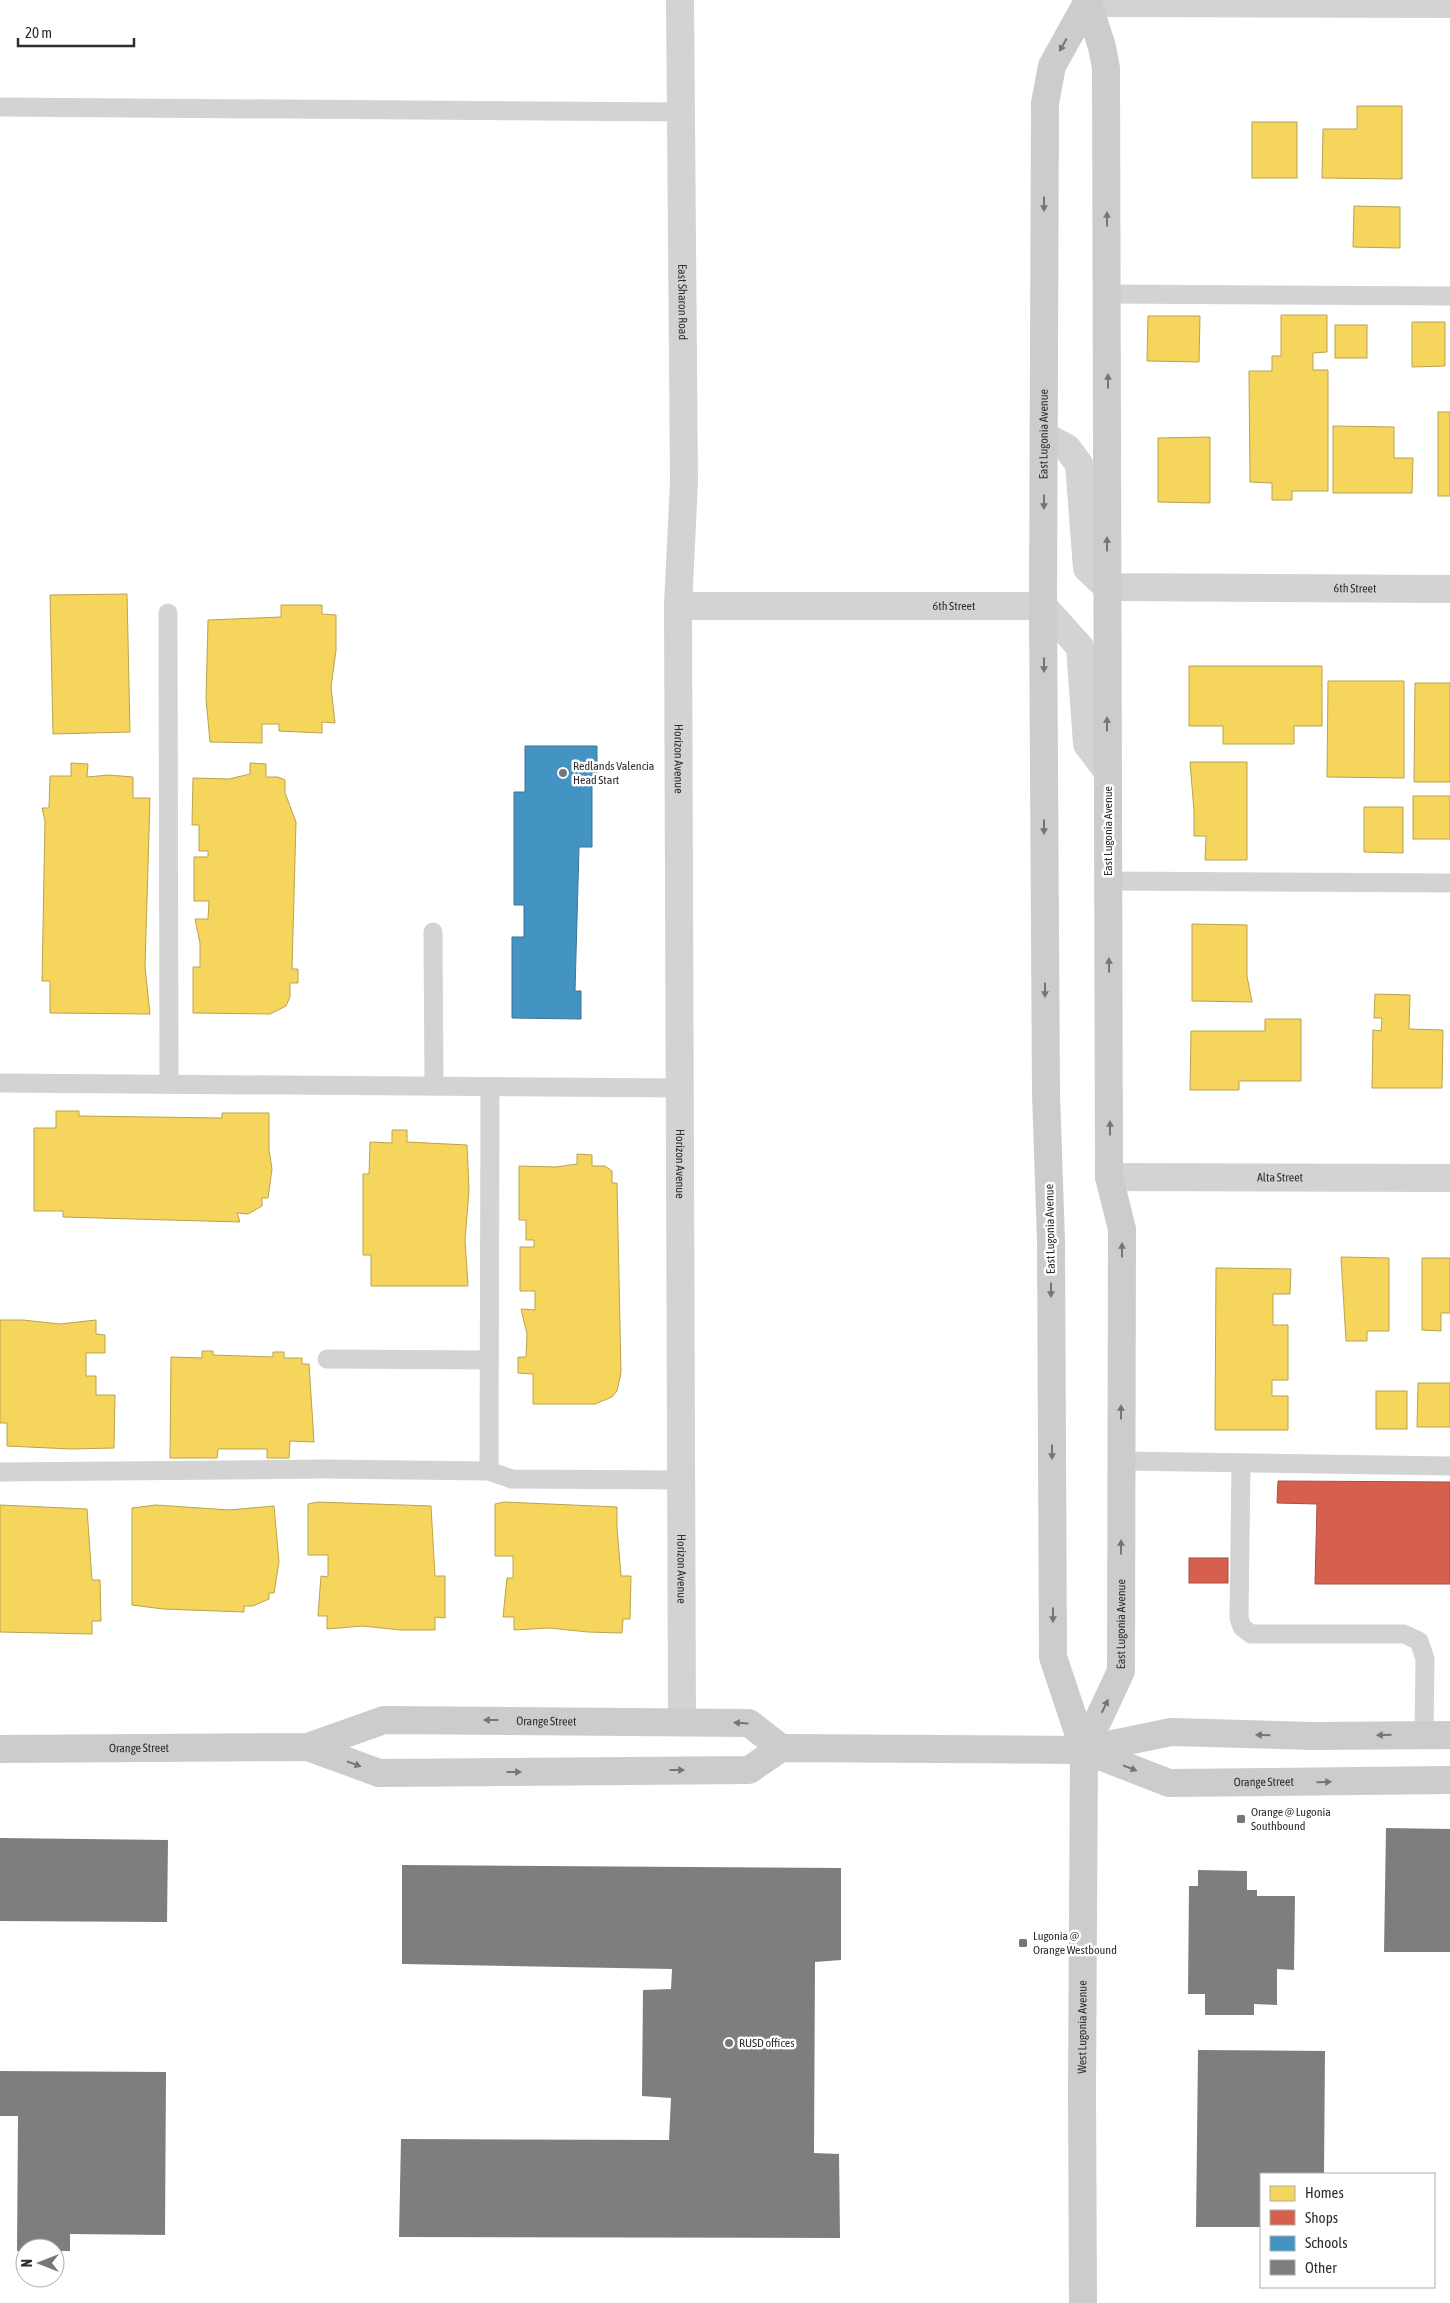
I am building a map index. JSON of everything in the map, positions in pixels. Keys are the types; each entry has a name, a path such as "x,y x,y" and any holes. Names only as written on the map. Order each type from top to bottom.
{"main road":[{"name":"East Lugonia Avenue","path":"1084,1750 1121,1671 1122,1229 1110,1177 1106,68 1102,47 1087,1"},
{"name":"East Lugonia Avenue","path":"1084,1750 1053,1657 1051,1241 1046,1094 1043,606 1045,436 1044,103 1052,66 1087,1"},
{"name":"Orange Street","path":"0,1749 308,1747 384,1720 749,1723 781,1748"},
{"name":"Orange Street","path":"308,1747 379,1773 749,1770 781,1748 984,1751 1084,1750 1171,1732 1312,1736 1437,1735"},
{"name":"Orange Street","path":"1084,1750 1169,1783 1450,1780"},
{"name":"West Lugonia Avenue","path":"1084,1750 1082,2079 1084,2303"}],"street":[{"name":"East Sharon Road","path":"678,606 684,482 680,0"},
{"path":"1087,1 1396,2 1450,4"},
{"path":"1045,436 1067,448 1079,464 1087,568 1107,587"},
{"name":"6th Street","path":"1107,587 1450,590"},
{"name":"6th Street","path":"678,606 1043,606"},
{"name":"Horizon Avenue","path":"678,606 682,1722"},
{"path":"1043,606 1080,647 1087,744 1108,772"},
{"name":"Alta Street","path":"1110,1177 1450,1178"}],"lane":[{"path":"0,107 681,112"},
{"path":"1107,294 1450,296"},
{"path":"168,613 169,1084"},
{"path":"1108,881 1450,883"},
{"path":"433,932 434,1086"},
{"path":"0,1083 680,1088"},
{"path":"489,1471 490,1087"},
{"path":"327,1359 489,1360"},
{"path":"1121,1461 1450,1466"},
{"path":"1241,1463 1239,1618 1242,1627 1251,1634 1404,1634 1419,1641 1425,1658 1437,1735"},
{"path":"0,1472 325,1469 489,1471 512,1479 682,1480"}],"building: Homes":[{"path":"1357,106 1402,106 1402,179 1322,178 1323,129 1357,129"},
{"path":"1252,122 1297,122 1297,178 1252,178"},
{"path":"1354,206 1400,207 1400,248 1353,247"},
{"path":"1281,315 1327,315 1327,352 1313,353 1313,370 1328,370 1328,491 1292,491 1292,500 1272,500 1272,483 1250,482 1249,371 1272,371 1272,356 1281,356"},
{"path":"1148,316 1200,316 1199,362 1147,361"},
{"path":"1412,322 1445,322 1445,366 1412,367"},
{"path":"1335,325 1367,325 1367,358 1335,358"},
{"path":"1438,412 1450,412 1450,496 1438,496"},
{"path":"1333,426 1394,427 1394,458 1413,458 1412,493 1333,493"},
{"path":"1210,437 1210,503 1158,502 1158,438"},
{"path":"127,594 130,732 53,734 50,595"},
{"path":"281,605 322,605 322,614 336,615 336,650 331,687 335,723 322,722 322,733 279,731 279,724 262,724 262,743 210,742 206,699 208,620 281,617"},
{"path":"1189,666 1322,666 1322,726 1294,726 1294,744 1223,744 1223,726 1189,726"},
{"path":"1328,681 1404,681 1404,778 1327,777"},
{"path":"1415,683 1450,683 1450,782 1414,782"},
{"path":"1190,762 1247,762 1247,860 1205,860 1206,836 1194,836"},
{"path":"71,763 88,764 87,777 109,775 133,777 133,798 150,798 145,967 150,1014 50,1013 50,981 42,981 45,821 42,808 49,808 50,776 71,776"},
{"path":"250,763 266,764 266,777 278,777 285,780 285,793 296,822 292,969 298,969 298,983 290,983 290,997 286,1006 270,1014 193,1013 193,967 200,967 200,943 195,919 208,919 209,901 194,901 194,857 208,857 208,851 199,851 199,825 192,825 193,778 229,779 250,774"},
{"path":"1413,796 1450,796 1450,839 1413,839"},
{"path":"1364,807 1403,807 1403,853 1364,852"},
{"path":"1192,924 1247,925 1247,976 1252,1002 1192,1001"},
{"path":"1375,994 1410,995 1409,1029 1443,1030 1442,1088 1372,1088 1373,1030 1381,1031 1382,1018 1374,1018"},
{"path":"1265,1019 1301,1019 1301,1081 1239,1081 1239,1090 1190,1090 1191,1031 1265,1031"},
{"path":"56,1111 79,1111 79,1116 222,1118 222,1113 269,1113 269,1150 272,1169 268,1198 262,1198 262,1206 248,1214 237,1213 240,1222 63,1217 63,1211 34,1211 34,1128 56,1128"},
{"path":"392,1130 407,1130 407,1142 467,1145 469,1190 465,1240 468,1286 371,1286 371,1255 363,1255 363,1174 369,1174 370,1142 392,1143"},
{"path":"577,1154 592,1155 592,1166 605,1166 612,1171 612,1183 617,1183 621,1373 617,1391 612,1397 595,1404 533,1404 533,1374 518,1373 518,1357 526,1357 527,1334 521,1309 535,1310 535,1291 520,1291 520,1247 534,1247 534,1240 526,1240 526,1220 519,1220 519,1166 556,1167 577,1164"},
{"path":"1341,1257 1389,1258 1389,1331 1367,1331 1367,1341 1346,1341"},
{"path":"1422,1258 1450,1258 1450,1313 1441,1313 1441,1331 1422,1330"},
{"path":"1216,1268 1291,1269 1290,1294 1273,1294 1273,1325 1288,1325 1288,1380 1272,1380 1272,1396 1288,1396 1288,1430 1215,1430"},
{"path":"0,1320 23,1320 60,1324 96,1320 96,1334 105,1335 105,1353 86,1353 86,1376 96,1376 96,1395 115,1395 114,1448 71,1449 7,1446 7,1423 0,1423"},
{"path":"202,1351 213,1351 213,1355 273,1357 273,1352 284,1352 284,1358 302,1358 302,1364 309,1364 314,1442 290,1441 289,1458 267,1458 267,1449 218,1449 217,1458 170,1458 171,1357 202,1358"},
{"path":"1418,1383 1450,1383 1450,1427 1417,1427"},
{"path":"1376,1391 1407,1391 1407,1429 1376,1429"},
{"path":"318,1502 431,1506 435,1576 445,1576 445,1618 435,1617 435,1630 401,1630 362,1626 327,1629 327,1616 318,1616 321,1576 328,1577 328,1555 308,1555 308,1504"},
{"path":"504,1502 617,1507 621,1576 631,1576 630,1619 623,1619 622,1633 549,1628 514,1630 514,1617 503,1617 507,1578 513,1578 513,1556 495,1556 495,1504"},
{"path":"0,1505 87,1509 92,1580 100,1580 101,1621 92,1621 92,1634 0,1632"},
{"path":"156,1505 229,1510 274,1506 279,1562 274,1593 269,1593 269,1599 253,1606 244,1606 244,1612 163,1609 132,1605 132,1508"}],"building: Shops":[{"path":"1278,1481 1450,1482 1450,1584 1315,1584 1317,1504 1277,1503"},
{"path":"1189,1558 1228,1558 1228,1583 1189,1583"}],"building: Schools":[{"path":"525,746 597,746 597,781 592,781 592,847 579,847 575,991 581,991 581,1019 512,1018 512,937 524,937 524,905 514,905 514,792 525,792"}],"building: Other":[{"path":"1386,1828 1450,1829 1450,1952 1384,1952"},
{"path":"0,1838 168,1840 167,1922 0,1921"},
{"name":"RUSD offices","path":"402,1865 841,1868 841,1960 815,1962 814,2153 839,2154 840,2238 399,2237 401,2139 669,2140 671,2098 642,2096 643,1990 671,1989 672,1969 402,1964"},
{"path":"1198,1870 1247,1871 1247,1890 1257,1890 1257,1896 1295,1896 1294,1970 1277,1969 1277,2005 1254,2004 1254,2015 1205,2015 1205,1994 1188,1994 1189,1886 1198,1886"},
{"path":"1198,2050 1325,2051 1324,2173 1260,2173 1260,2227 1196,2227"},
{"path":"0,2071 166,2072 165,2235 70,2234 70,2251 65,2251 65,2238 17,2238 18,2116 0,2116"}],"place":[{"name":"Redlands Valencia Head Start","path":"563,773"},
{"name":"Orange @ Lugonia Southbound","path":"1241,1819"},
{"name":"Lugonia @ Orange Westbound","path":"1023,1943"},
{"name":"RUSD offices","path":"729,2043"}]}
